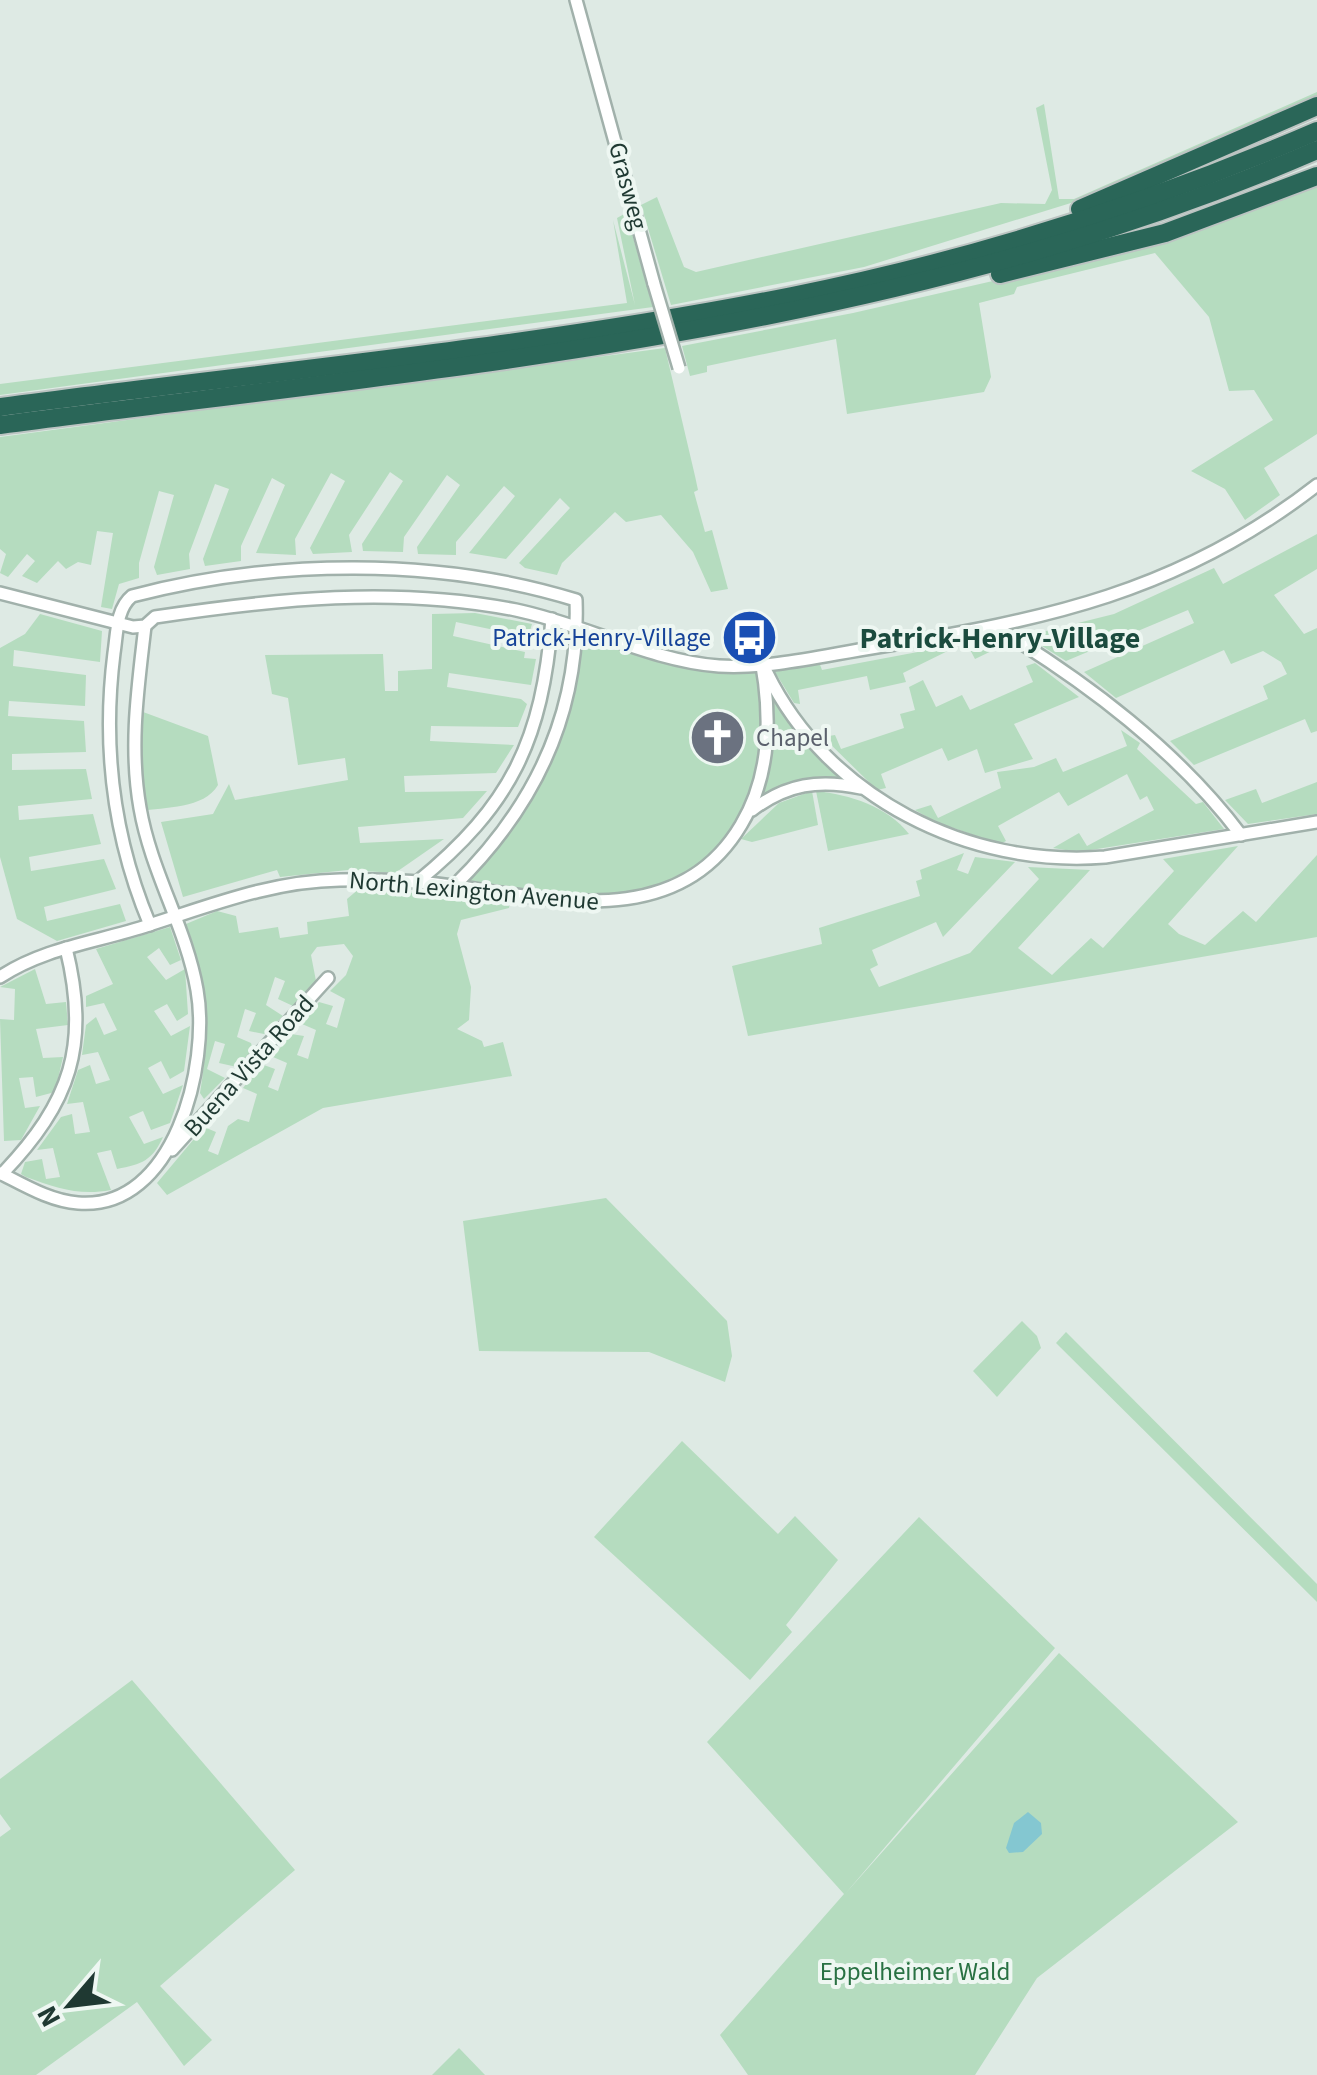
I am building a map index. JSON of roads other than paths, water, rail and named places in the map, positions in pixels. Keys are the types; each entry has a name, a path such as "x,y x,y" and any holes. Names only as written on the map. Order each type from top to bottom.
{"highway":[{"path":"968,254 1317,106"},
{"path":"0,407 690,315 795,296 968,254 1162,192 1317,131"},
{"path":"0,425 675,335 788,315 950,277 1186,203 1317,150"},
{"path":"950,277 979,278 1133,242 1222,214 1317,176"}],"street":[{"name":"Grasweg","path":"576,0 679,370"},
{"path":"168,1153 188,1098 199,1024 198,994 175,915 151,855 135,774 135,709 145,626 155,617 249,604 375,595 444,600 552,619 698,664 763,665 997,628 1090,605 1179,571 1246,536 1317,484"},
{"path":"150,925 123,849 110,778 110,686 118,626 132,596 245,577 383,570 511,584 576,600 577,626 566,710 549,758 512,820 454,886"},
{"path":"245,577 249,604"},
{"path":"0,593 118,626 145,626"},
{"path":"416,882 480,824 528,748 541,708 552,619"},
{"path":"997,628 1133,724 1205,792 1241,834"},
{"path":"757,641 763,665 800,724 866,789 933,830 1016,854 1104,857 1317,822"},
{"name":"North Lexington Avenue","path":"0,977 66,948 288,885 338,880 416,882 584,903 666,892 710,863 748,813 766,749 763,665"},
{"name":"North Lexington Avenue","path":"748,813 798,786 839,784 866,789"},
{"path":"1,1173 48,1120 71,1069 78,1017 66,948"},
{"name":"Buena Vista Road","path":"1,1173 48,1196 93,1203 132,1189 328,978"}],"water":[{"path":"1028,1812 1041,1823 1042,1834 1023,1852 1009,1853 1006,1848 1014,1823"}],"place":[{"name":"Patrick-Henry-Village","path":"750,638"},
{"name":"Chapel","path":"717,738"}],"district":[{"name":"Patrick-Henry-Village","path":"1000,638"}],"park label":[{"name":"Eppelheimer Wald","path":"915,1972"}]}
